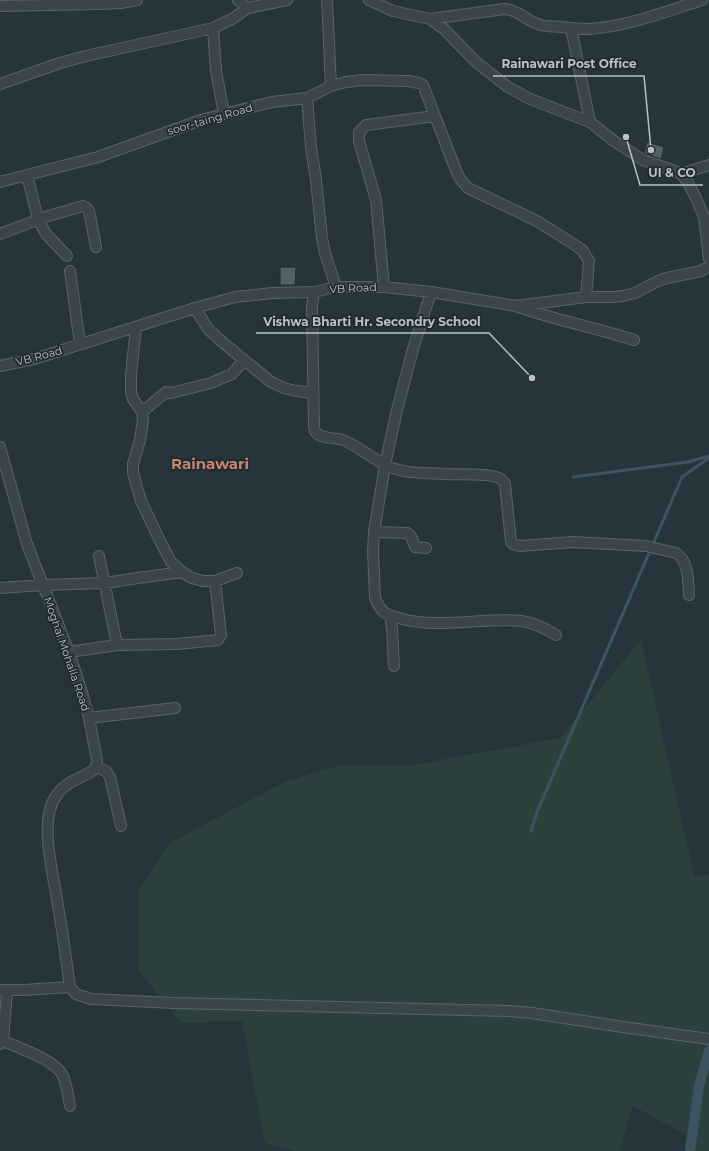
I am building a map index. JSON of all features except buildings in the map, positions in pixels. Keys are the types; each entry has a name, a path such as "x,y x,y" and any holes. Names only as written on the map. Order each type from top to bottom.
{"street":[{"path":"0,6 100,4 121,3 137,0"},
{"path":"238,0 248,8"},
{"path":"0,84 60,63 86,56 214,28 232,19 248,8 287,0"},
{"path":"327,0 331,86"},
{"path":"369,0 393,11 430,19 511,9 531,22 542,26 585,29 609,27 644,19 702,0"},
{"path":"430,19 444,29 476,62 508,87 530,99 590,122 614,141 643,160 681,174 687,181 706,217 709,259"},
{"path":"214,28 216,71 224,114"},
{"path":"571,28 590,122"},
{"name":"soor-taing Road","path":"0,182 98,156 201,120 272,102 307,98 331,86 346,82 363,80 408,81 423,85 434,116"},
{"path":"307,98 311,147 322,238 325,253 336,287"},
{"path":"384,287 376,200 359,141 359,132 366,125 434,116 457,173 468,188 537,221 583,251 589,261 586,297"},
{"path":"681,174 709,165"},
{"path":"27,175 38,220 46,234 67,256"},
{"path":"0,234 78,206 83,206 89,211 96,247"},
{"name":"VB Road","path":"0,366 34,359 195,308 235,297 272,293 314,292 336,287 384,287 431,292 516,306 586,297 613,297 635,293 658,281 701,271 709,266"},
{"path":"70,271 80,344"},
{"path":"314,292 312,307 315,433 319,436 349,443 385,465 398,470 491,475 502,479 506,484 511,542 515,545 520,546 573,542 646,546 669,550 679,555 685,564 689,595"},
{"path":"431,292 409,364 385,465 374,532 373,552 375,597 379,606 385,613 405,620 424,623 502,620 522,621 537,624 556,635"},
{"path":"516,306 634,340"},
{"path":"195,308 208,330 271,382 284,388 313,393"},
{"path":"136,327 131,375 132,392 133,399 142,412 143,420 140,440 132,464 134,480 141,501 171,562 182,572 192,578 202,581 215,581 237,573"},
{"path":"142,412 166,392 171,393 204,384 232,374 244,360"},
{"name":"Moghal Mohalla Road","path":"0,447 27,544 69,652 89,718 96,766"},
{"path":"374,532 407,533 411,536 415,547 426,548"},
{"path":"99,556 117,646"},
{"path":"0,588 105,583 182,572"},
{"path":"69,652 117,646 177,644 218,640 221,636 215,581"},
{"path":"390,616 394,666"},
{"path":"89,718 175,708"},
{"path":"120,826 110,777 107,772 96,766 93,770 66,784 55,797 50,809 48,823 49,851 70,987 76,994 91,999 174,1003 510,1011 709,1039"},
{"path":"70,987 3,991 1,1043 45,1059 60,1070 64,1076 70,1106"}],"green space":[{"path":"641,640 694,876 709,874 709,1151 685,1151 686,1135 633,1106 619,1151 294,1151 265,1143 242,1021 181,1023 139,971 139,890 170,843 284,782 340,765 413,765 560,738"}],"waterway":[{"path":"573,477 688,462 709,456"},
{"path":"531,831 537,812 682,477 709,458"},
{"path":"690,1151 699,1086 709,1051"}],"place":[{"name":"UI & CO","path":"626,137"},
{"name":"Rainawari Post Office","path":"651,150"},
{"name":"Vishwa Bharti Hr. Secondry School","path":"532,378"}],"district":[{"name":"Rainawari","path":"210,463"}]}
